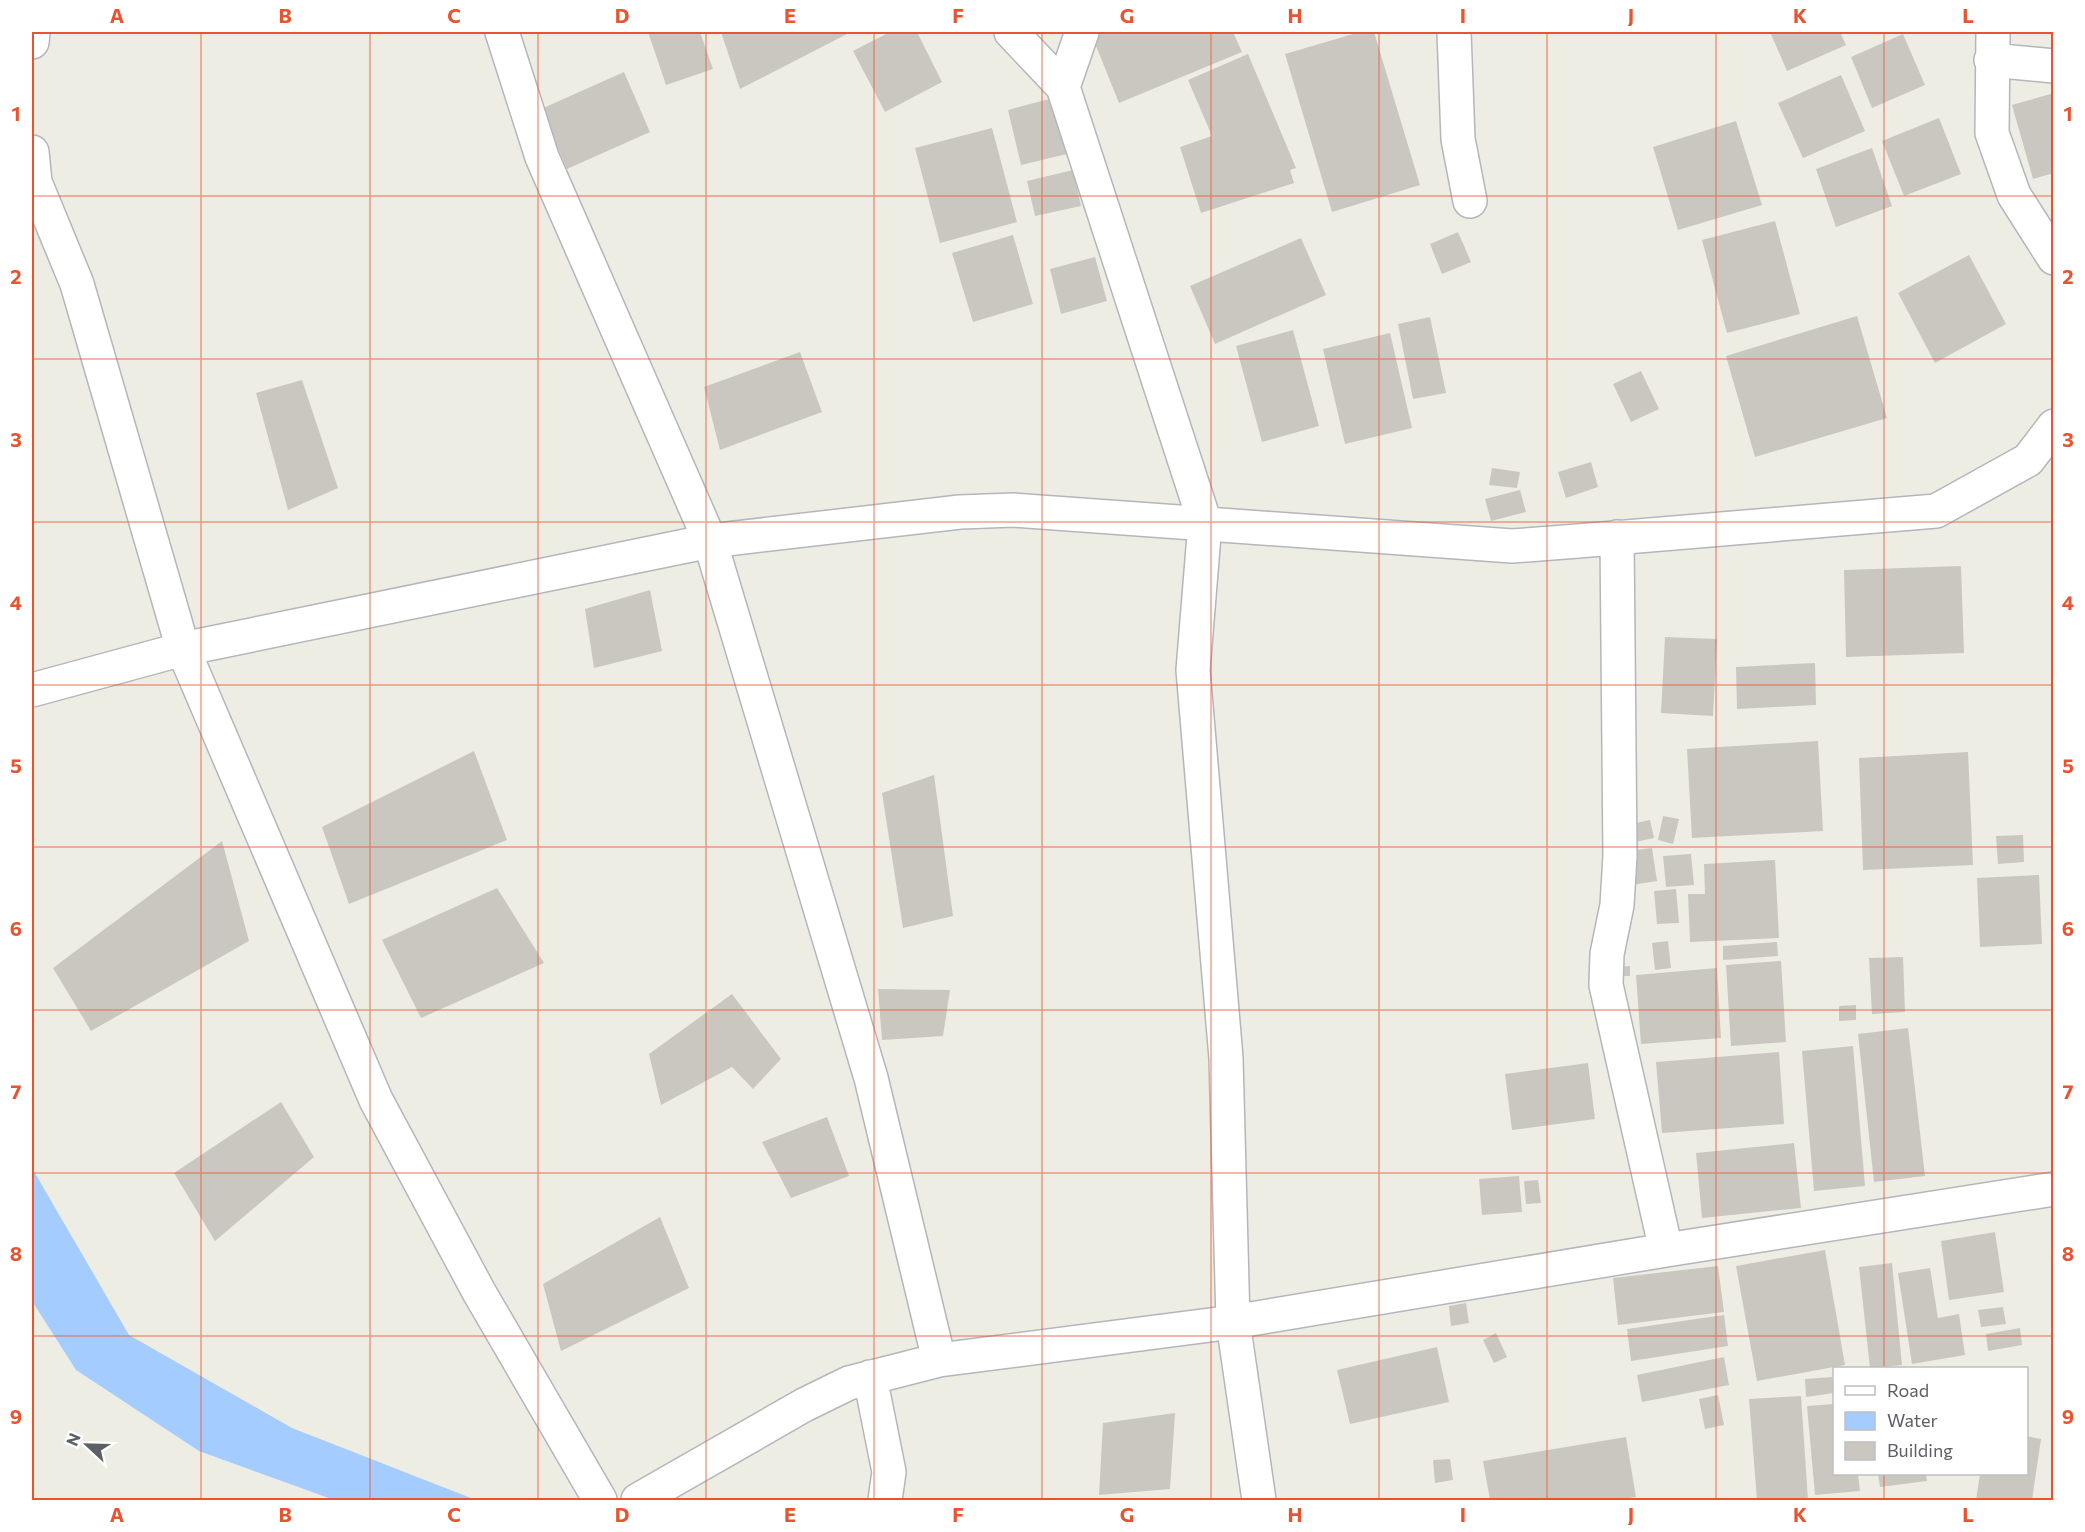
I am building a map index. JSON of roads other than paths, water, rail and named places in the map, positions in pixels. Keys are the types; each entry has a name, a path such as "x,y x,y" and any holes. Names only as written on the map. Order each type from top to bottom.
{"street":[{"path":"32,42 33,32"},
{"path":"502,32 542,157 710,541 871,1078 939,1360"},
{"path":"1011,32 1063,87 1205,523 1193,670 1226,1058 1233,1322 1259,1500"},
{"path":"1063,87 1082,32"},
{"path":"1454,32 1458,139 1470,201"},
{"path":"2054,66 1992,46 1992,133 2014,195 2054,258"},
{"path":"32,152 45,243 77,284 183,649 376,1100 479,1292 600,1500"},
{"path":"32,690 183,649 710,541 960,512 1013,510 1512,546 1936,511 2028,460 2054,426"},
{"path":"1617,537 1620,856 1617,905 1607,954 1606,985 1666,1250"},
{"path":"638,1500 804,1405 849,1383 939,1360 1233,1322 1666,1250 2054,1189"},
{"path":"870,1377 889,1472 885,1500"}],"water":[{"path":"32,1168 129,1335 292,1428 476,1500 334,1500 199,1451 76,1370 32,1301"}]}
